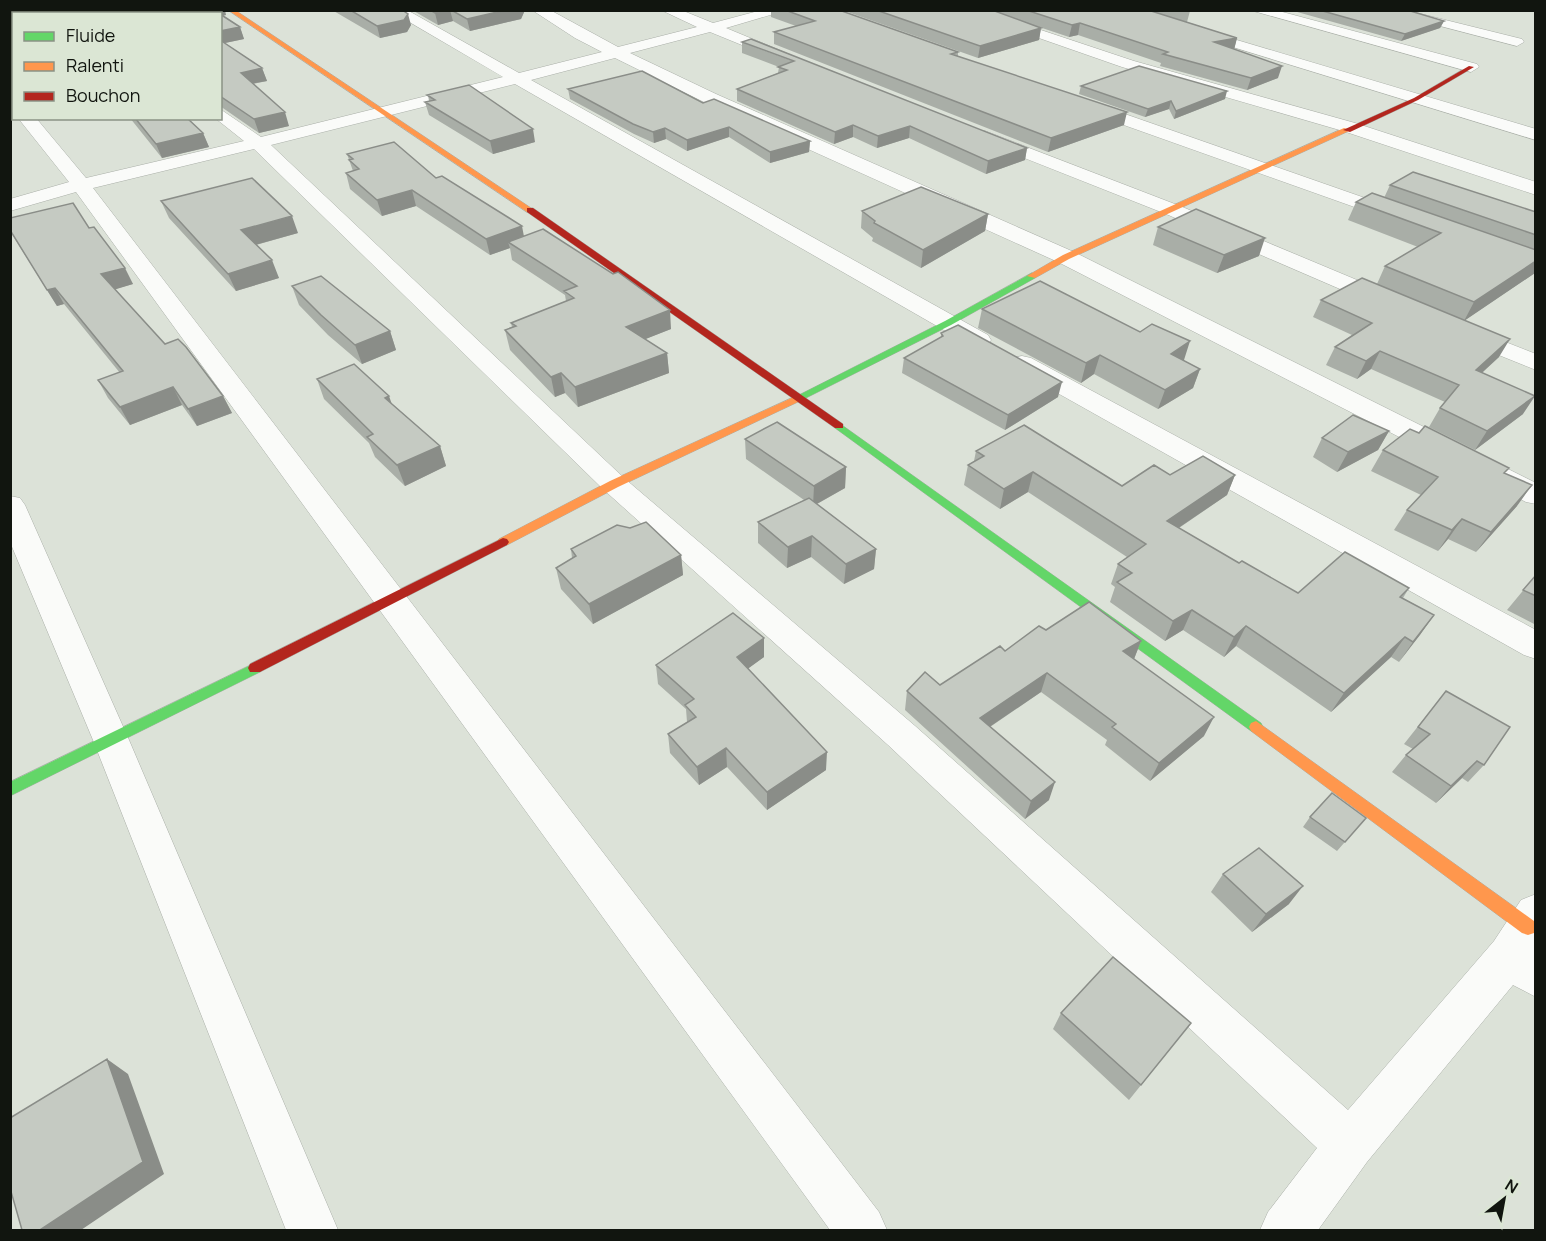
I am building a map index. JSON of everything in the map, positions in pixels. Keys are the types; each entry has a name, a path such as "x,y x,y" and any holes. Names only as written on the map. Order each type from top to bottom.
{"street":[{"path":"230,10 387,111 1090,604 1527,943 1350,1145 1286,1230"},
{"path":"396,10 948,323 1536,646"},
{"path":"539,10 580,35 884,177 1066,257 1536,495"},
{"path":"668,10 809,67"},
{"path":"10,205 81,184 387,111 780,10"},
{"path":"966,10 1128,64 1349,127 1536,189"},
{"path":"1119,10 1536,135"},
{"path":"1281,17 1303,10"},
{"path":"1386,10 1517,42"},
{"path":"1259,17 1281,17 1471,67"},
{"path":"1184,48 1239,32"},
{"path":"1128,64 1162,55"},
{"path":"10,790 392,600 614,484 799,398 948,323 1066,257 1173,210 1349,127 1416,99 1471,67"},
{"path":"1063,97 1415,222"},
{"path":"222,116 256,141 614,484 901,735 1350,1145"},
{"path":"28,120 81,184 861,1230"},
{"path":"964,128 1173,210 1415,312"},
{"path":"1448,326 1536,363"},
{"path":"10,505 111,740 312,1230"}],"building":[{"path":"10,10 216,10 218,12 12,12 12,40 10,40"},
{"path":"350,10 402,10 408,14 404,20 377,26"},
{"path":"430,10 447,10 435,13"},
{"path":"451,10 506,10 467,19"},
{"path":"785,10 839,10 958,52 951,54 1127,112 1051,138 774,32 815,21"},
{"path":"876,10 992,10 1041,28 980,46"},
{"path":"1026,10 1148,10 1237,38 1214,42 1282,66 1251,78 1163,54 1168,52 1080,23 1072,25"},
{"path":"1319,10 1407,10 1444,21 1405,34"},
{"path":"222,15 240,27 222,31"},
{"path":"751,39 1027,148 988,161 910,126 878,136 853,125 835,132 737,89 787,70 778,67 794,61 742,42"},
{"path":"222,41 262,68 241,73 285,112 254,119 222,97"},
{"path":"1139,66 1227,91 1176,111 1171,101 1148,109 1081,86"},
{"path":"642,71 703,103 714,99 810,141 770,152 729,127 687,140 665,128 653,132 633,124 568,89"},
{"path":"469,85 533,129 490,141 425,102 435,100 427,95"},
{"path":"137,120 189,120 203,133 156,144"},
{"path":"394,142 436,178 442,176 522,226 486,239 412,190 377,200 346,173 359,169 349,160 353,159 347,154"},
{"path":"1413,172 1536,212 1536,235 1390,185"},
{"path":"252,178 292,216 241,230 272,260 228,274 161,201"},
{"path":"921,187 988,214 923,250 874,223 875,221 862,211"},
{"path":"1372,193 1536,250 1536,261 1474,302 1385,266 1441,233 1356,202"},
{"path":"73,203 89,228 94,227 125,268 101,274 165,344 178,339 186,347 223,396 188,409 173,387 120,407 98,380 123,371 55,288 47,290 10,230 10,218"},
{"path":"1196,209 1265,238 1224,255 1158,227"},
{"path":"543,229 613,274 618,272 670,310 626,327 667,353 575,387 561,373 551,377 505,330 516,326 511,323 574,298 564,291 577,286 508,242"},
{"path":"321,276 390,331 355,345 292,286"},
{"path":"1362,278 1510,339 1476,370 1535,396 1487,431 1440,408 1459,385 1380,351 1366,361 1335,347 1372,323 1321,300"},
{"path":"1040,281 1140,332 1152,324 1190,341 1171,354 1200,369 1165,390 1100,355 1086,363 982,309"},
{"path":"958,325 1062,382 1008,415 904,358 943,336 941,333"},
{"path":"354,364 389,396 385,398 440,446 397,465 367,437 373,434 317,379"},
{"path":"1353,415 1389,431 1348,452 1322,438"},
{"path":"777,422 846,467 814,486 745,439"},
{"path":"1024,425 1122,486 1154,465 1170,475 1203,456 1235,475 1167,521 1239,563 1242,561 1298,593 1345,552 1409,588 1400,597 1434,615 1413,642 1405,637 1344,693 1246,626 1234,637 1192,610 1173,621 1117,582 1132,573 1118,564 1146,544 1033,472 1004,489 968,465 984,456 976,451"},
{"path":"1425,426 1509,468 1504,473 1532,485 1491,532 1462,519 1452,530 1407,510 1438,477 1383,450 1410,429 1419,433"},
{"path":"809,498 876,549 846,564 812,536 788,547 758,522"},
{"path":"646,522 681,555 589,604 556,568 576,556 571,549 617,525 630,528"},
{"path":"1536,575 1536,596 1523,590"},
{"path":"1089,602 1141,641 1123,651 1214,717 1159,763 1112,727 1116,724 1047,673 980,718 1055,782 1031,801 907,691 925,672 940,685 1000,646 1005,651 1039,626 1046,630"},
{"path":"733,613 764,638 737,657 827,752 767,792 726,748 697,767 668,734 696,717 685,705 694,699 656,665"},
{"path":"1446,691 1510,727 1484,765 1477,761 1451,786 1406,755 1430,734 1418,727"},
{"path":"1332,793 1366,818 1345,842 1310,817"},
{"path":"1259,848 1303,886 1266,914 1223,874"},
{"path":"1113,957 1191,1023 1141,1085 1061,1013"},
{"path":"107,1059 143,1162 40,1230 22,1230 10,1188 10,1118"}],"traffic: fast":[{"path":"796,399 948,323 1032,276"},
{"path":"839,426 1256,727"},
{"path":"10,790 255,668"}],"traffic: slow":[{"path":"230,10 530,210"},
{"path":"1032,276 1066,257 1347,130"},
{"path":"503,542 614,484 796,399"},
{"path":"1256,727 1528,927"}],"traffic: jam":[{"path":"1347,130 1416,99 1471,67"},
{"path":"530,210 839,426"},
{"path":"255,668 503,542"}]}
